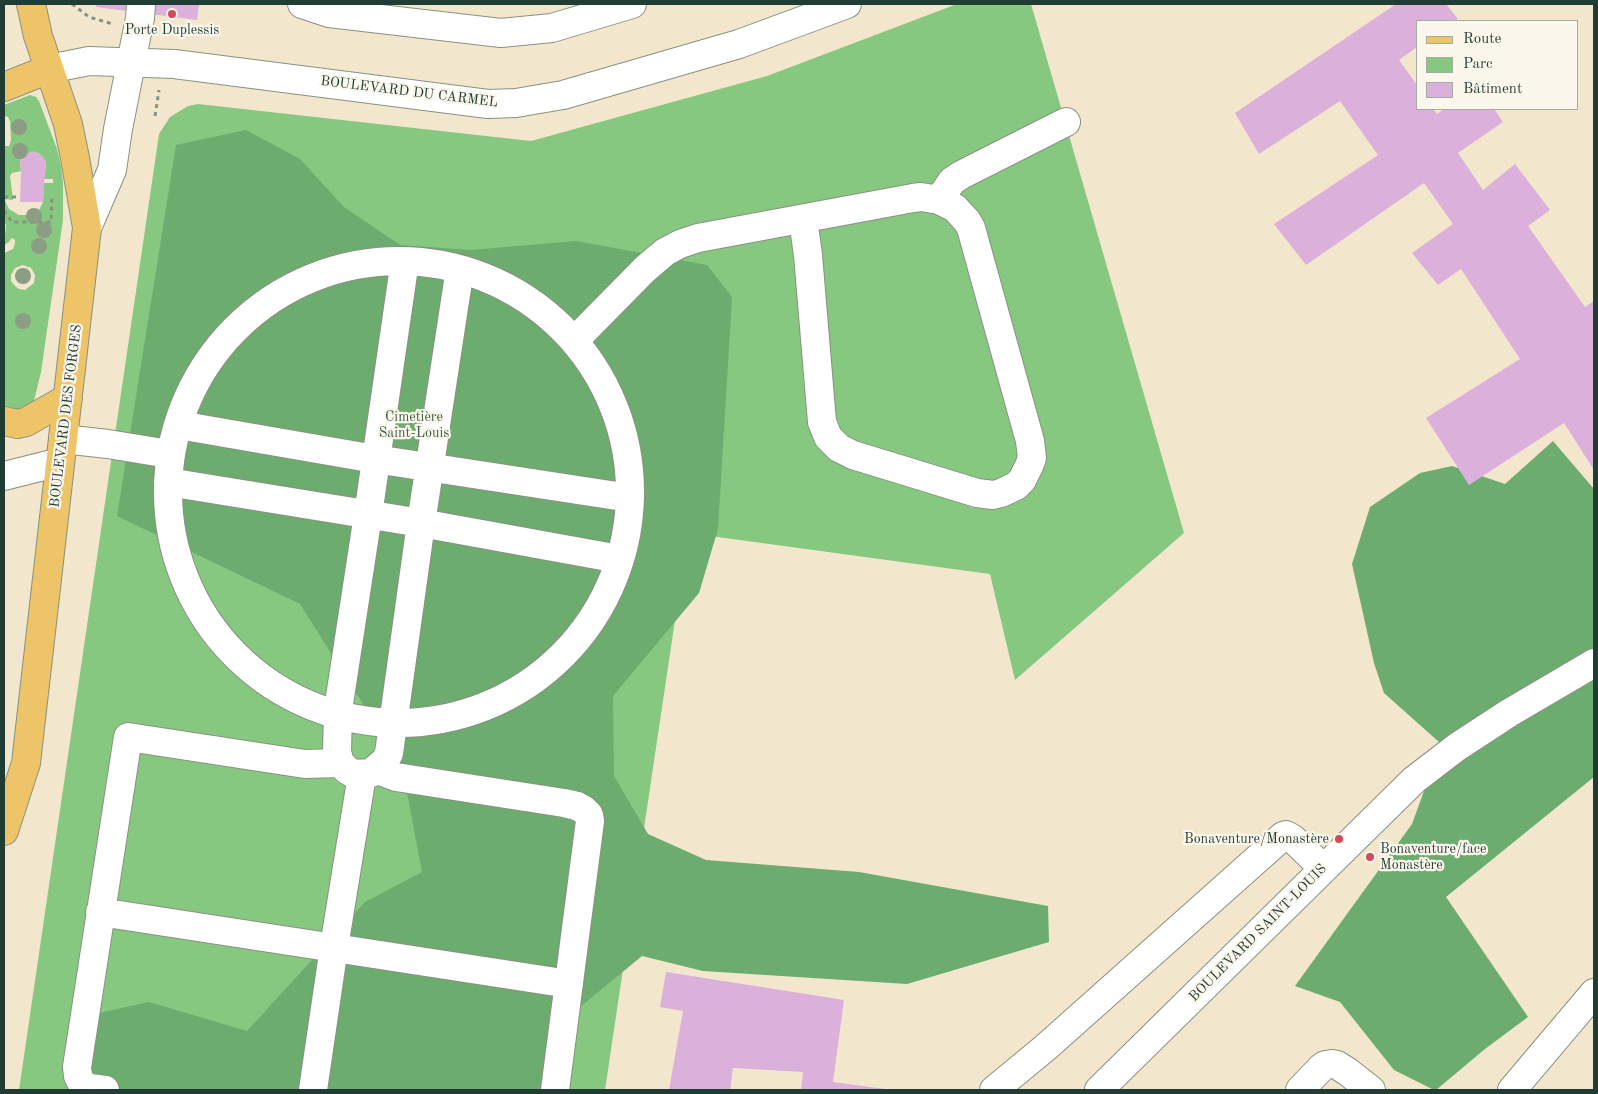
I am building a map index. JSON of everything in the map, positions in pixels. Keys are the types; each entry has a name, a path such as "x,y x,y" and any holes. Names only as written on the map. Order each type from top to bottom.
{"main road":[{"name":"BOULEVARD DES FORGES","path":"6,818 26,763 87,228 71,137 38,36 31,4"},
{"path":"4,87 49,69"},
{"path":"4,421 17,424 26,422 68,398"}],"street":[{"path":"87,228 112,170 141,4"},
{"path":"302,4 329,13 501,33 552,28 632,4"},
{"name":"BOULEVARD DU CARMEL","path":"49,69 80,62 174,64 488,104 516,104 563,95 739,44 846,4"},
{"path":"939,200 952,181 961,175 1066,122"},
{"path":"578,337 645,269 665,252 680,244 698,238 913,198 922,197 939,200 961,214 971,228 1030,441 1032,458 1026,473 1016,486 993,495 977,493 853,455 839,448 828,437 822,422 808,255 803,219"},
{"path":"372,266 404,267 459,275 497,287 530,302 553,316 578,337 605,371 623,418 631,473 627,522 618,559 607,591 593,616 575,642 555,665 533,685 507,700 478,710 451,716 425,719 371,717 338,710 294,696 260,679 241,666 204,626 192,605 176,562 169,513 169,454 198,375 209,354 225,333 246,314 270,297 295,284 321,275 346,269 372,266"},
{"path":"360,769 337,752 338,710 404,267"},
{"path":"360,769 385,762 389,753 421,523 459,275"},
{"path":"179,424 375,459 630,498"},
{"path":"4,476 61,450 108,444 169,454"},
{"path":"168,482 421,523 618,559"},
{"name":"BOULEVARD SAINT-LOUIS","path":"1099,1090 1399,793 1441,758 1509,713 1594,664"},
{"path":"105,1090 90,1088 82,1084 78,1076 77,1067 128,737 305,764 383,772 396,777 564,803 584,810 589,815 590,821 555,1090"},
{"path":"313,1090 360,769"},
{"path":"994,1090 1045,1048 1283,836 1286,835 1293,839 1323,868"},
{"path":"100,912 568,984"},
{"path":"1512,1090 1594,993"},
{"path":"1300,1090 1321,1068 1332,1064 1348,1072 1371,1090"}],"path":[{"path":"72,4 89,17 104,22"},
{"path":"4,211 12,222 51,222 53,189"},
{"path":"4,197 20,197"}],"green space":[{"name":"Cimetière Saint-Louis","path":"957,4 1031,4 1184,533 1015,680 990,574 688,533 605,1090 19,1090 159,134 170,117 188,106 198,104 531,141 767,76"},
{"path":"30,95 36,97 39,101 57,149 61,166 63,220 41,372 34,401 30,409 4,411 4,253 13,249 15,240 12,238 4,245 6,225 4,220 4,146 9,146 11,140 10,121 8,117 4,116 4,105","holes":["31,152 38,153 43,157 46,165 44,179 53,179 53,183 44,183 43,202 38,212 31,215 19,215 9,209 5,201 6,199 13,200 10,176 12,173 21,171 21,159 24,155","23,265 31,268 35,275 34,283 25,290 19,289 11,281 11,275 15,268"]},
{"path":"246,130 300,159 344,207 400,245 471,250 576,241 707,265 732,297 718,529 699,593 613,696 614,776 648,834 706,860 859,872 1048,906 1049,942 907,984 703,971 642,956 563,1021 545,1049 569,1074 566,1090 95,1090 80,1049 90,1015 149,1002 247,1031 365,902 422,872 402,766 300,604 117,516 176,145"},
{"path":"1553,441 1594,489 1594,777 1446,897 1528,1017 1434,1090 1394,1070 1340,1002 1295,986 1412,824 1435,761 1439,742 1384,693 1374,663 1352,564 1370,507 1420,473 1452,466 1505,484"}],"building":[{"name":"Porte Duplessis","path":"96,4 199,4 197,20 96,7"},
{"path":"1396,4 1446,4 1458,19 1416,20 1416,48 1399,60 1416,84 1416,110 1434,110 1437,114 1443,110 1495,110 1503,122 1458,153 1483,190 1515,164 1550,210 1528,226 1585,307 1594,301 1594,470 1564,423 1469,485 1426,418 1520,359 1461,269 1438,285 1412,253 1453,224 1424,183 1306,265 1274,224 1378,155 1340,101 1259,154 1235,113"},
{"path":"33,151 41,155 46,161 43,202 20,202 20,162 23,156"},
{"path":"666,972 844,1000 833,1082 893,1090 801,1090 803,1072 733,1068 730,1090 669,1090 683,1011 660,1007"}],"place":[{"name":"Porte Duplessis","path":"172,14"},
{"name":"Bonaventure/Monastère","path":"1339,839"},
{"name":"Bonaventure/face Monastère","path":"1370,857"}]}
